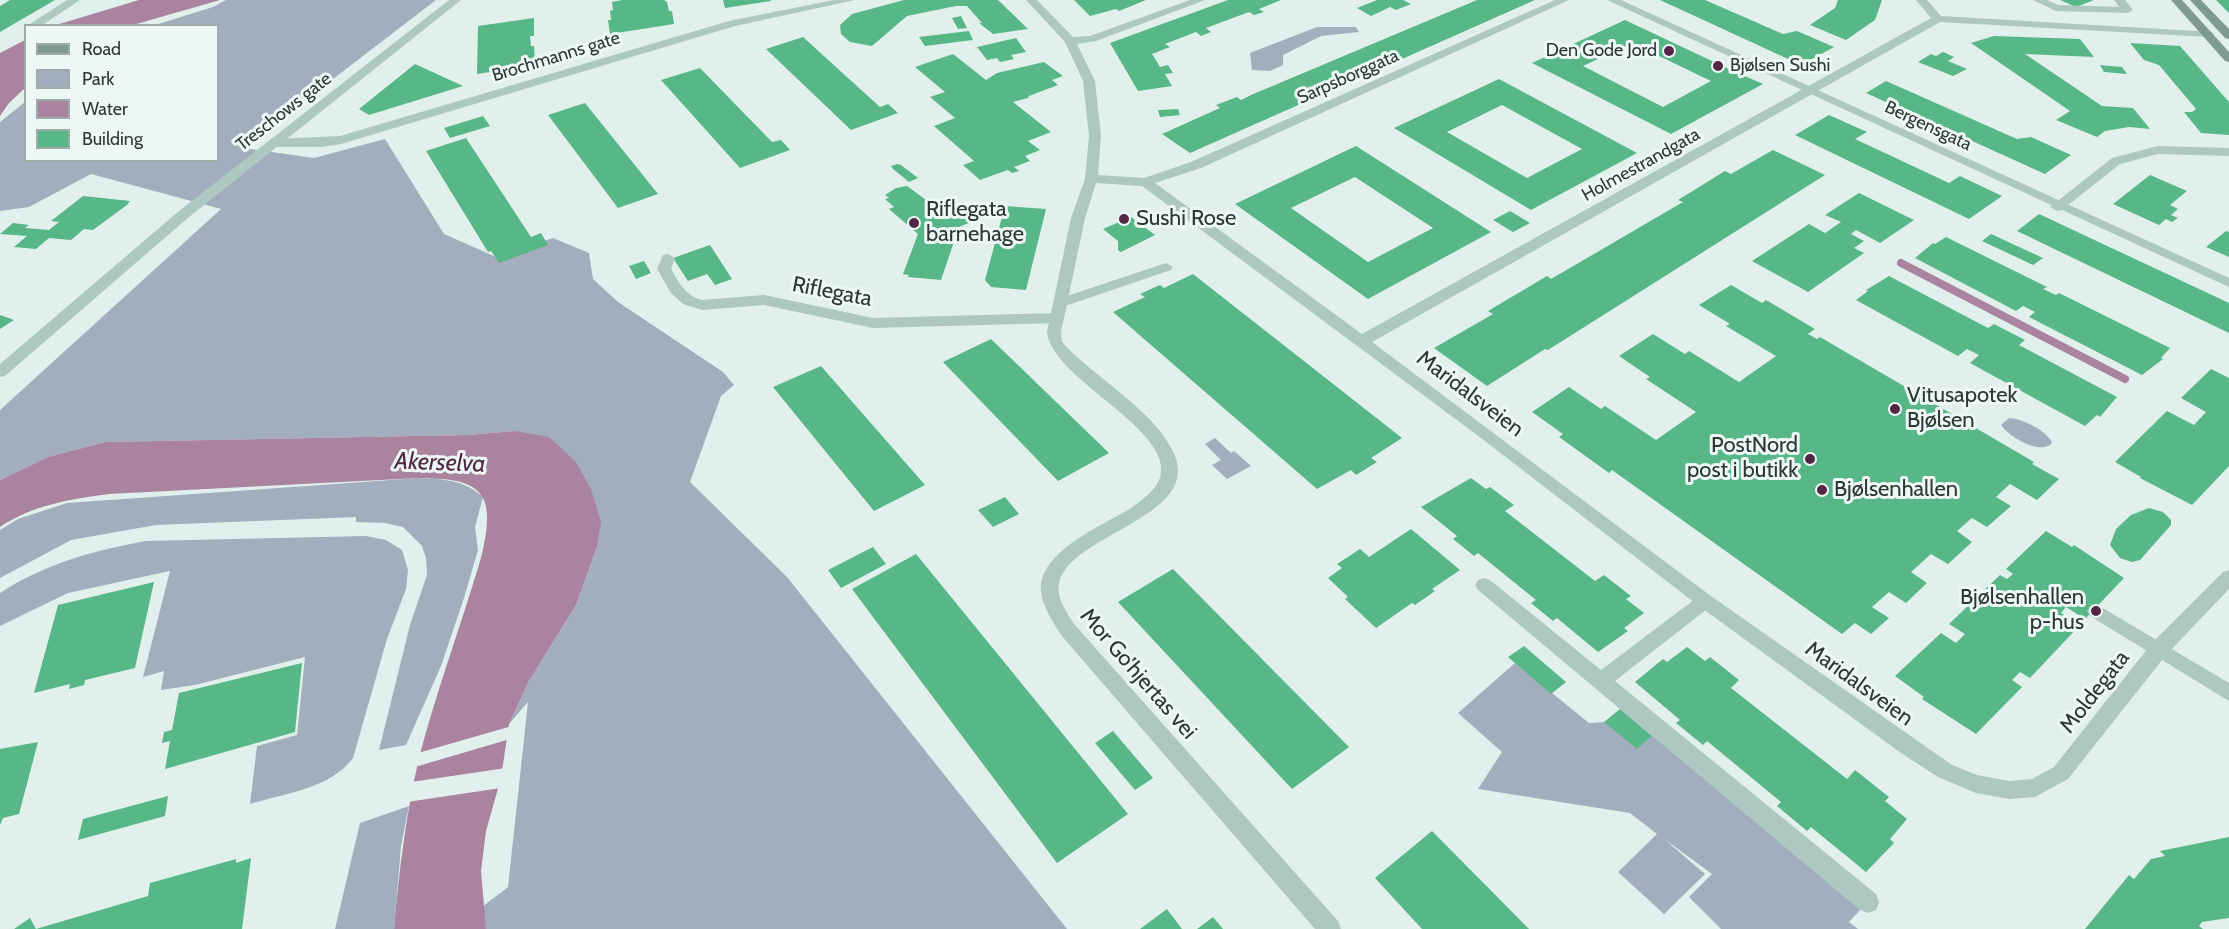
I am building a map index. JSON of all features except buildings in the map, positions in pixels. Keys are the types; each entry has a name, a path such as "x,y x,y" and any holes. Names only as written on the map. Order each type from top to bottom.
{"main road":[{"path":"2176,0 2229,59"},
{"path":"2196,0 2229,36"}],"street":[{"path":"35,24 75,0"},
{"name":"Treschows gate","path":"0,372 184,214 456,0"},
{"name":"Brochmanns gate","path":"273,143 321,143 341,140 733,23 850,0"},
{"path":"1031,0 1070,41 1089,81 1095,135 1091,179 1145,182"},
{"path":"1070,41 1092,39 1200,0"},
{"name":"Sarpsborggata","path":"1145,182 1196,165 1564,0"},
{"name":"Bergensgata","path":"1612,0 2057,207 2229,283"},
{"path":"1921,0 1938,19 2208,34"},
{"path":"2038,0 2056,8 2128,10 2120,0"},
{"name":"Holmestrandgata","path":"1361,341 1500,266 1938,19"},
{"path":"2057,207 2116,161 2158,150 2229,152"},
{"name":"Mor Go’hjertas vei","path":"1091,179 1078,218 1054,332 1055,343 1154,436 1168,460 1170,471 1161,492 1147,505 1076,550 1054,571 1050,584 1056,610 1068,630 1330,929"},
{"name":"Maridalsveien","path":"1145,182 1361,341 1705,601 1908,747 1945,771 1976,784"},
{"name":"Riflegata","path":"668,258 664,269 676,290 688,301 702,305 764,300 873,323 1059,310 1166,267"},
{"name":"Moldegata","path":"1976,784 2009,790 2035,788 2061,773 2159,649 2229,577"},
{"path":"1484,585 1868,902"},
{"path":"1601,681 1705,601"},
{"path":"2096,611 2229,693"}],"green space":[{"path":"226,0 436,0 243,148 314,158 385,139 444,234 496,257 553,238 589,253 593,279 618,302 723,372 734,385 721,396 690,482 787,577 1067,929 486,929 482,907 508,887 528,702 509,724 529,681 576,605 597,547 515,431 468,435 105,442 48,457 0,480 0,410 221,209 91,174 29,207 0,211 0,122 24,103 24,162 219,162 219,24 158,24 213,7"},
{"path":"1317,27 1356,27 1359,32 1321,36 1283,55 1283,65 1270,71 1252,70 1250,53"},
{"path":"2009,418 2033,426 2045,434 2052,443 2041,447 2033,446 2011,435 2001,425"},
{"path":"1215,438 1231,453 1234,451 1251,466 1227,479 1212,465 1221,460 1205,444"},
{"path":"419,478 461,484 483,497 475,527 478,550 464,598 441,666 406,745 379,750 410,625 427,575 426,558 422,546 403,527 385,523 356,522 356,517 156,525 71,540 0,578 0,530 18,519 67,503"},
{"path":"366,536 386,540 402,550 408,570 406,589 387,639 353,758 332,777 320,783 250,804 257,746 297,735 305,657 195,685 161,690 164,671 143,677 170,571 68,593 0,626 0,593 52,566 108,549 146,541"},
{"path":"1515,663 1589,723 1605,722 1637,748 1652,735 1862,908 1849,922 1858,929 1721,929 1689,897 1712,874 1663,838 1705,874 1664,914 1618,872 1657,834 1630,813 1478,789 1502,752 1458,713"},
{"path":"409,806 401,846 394,929 335,929 360,823"}],"water":[{"path":"139,0 220,0 136,24 59,24"},
{"path":"24,41 24,89 9,103 0,116 0,53"},
{"name":"Akerselva","path":"515,431 549,437 576,462 591,489 601,522 597,547 576,605 529,681 509,724 501,778 486,831 481,871 486,929 394,929 410,801 419,758 482,554 487,519 484,500 479,492 464,483 446,479 419,478 109,494 39,508 0,527 0,480 48,457 105,442 468,435"}],"pier":[{"path":"512,726 510,739 415,767 418,753"},
{"path":"506,768 501,788 407,802 411,782"}],"waterway":[{"path":"1901,263 2125,379"}],"place":[{"name":"Den Gode Jord","path":"1669,51"},
{"name":"Bjølsen Sushi","path":"1718,66"},
{"name":"Sushi Rose","path":"1124,219"},
{"name":"Riflegata barnehage","path":"914,223"},
{"name":"Vitusapotek Bjølsen","path":"1895,409"},
{"name":"PostNord post i butikk","path":"1810,459"},
{"name":"Bjølsenhallen","path":"1822,490"},
{"name":"Bjølsenhallen p-hus","path":"2096,611"}]}
